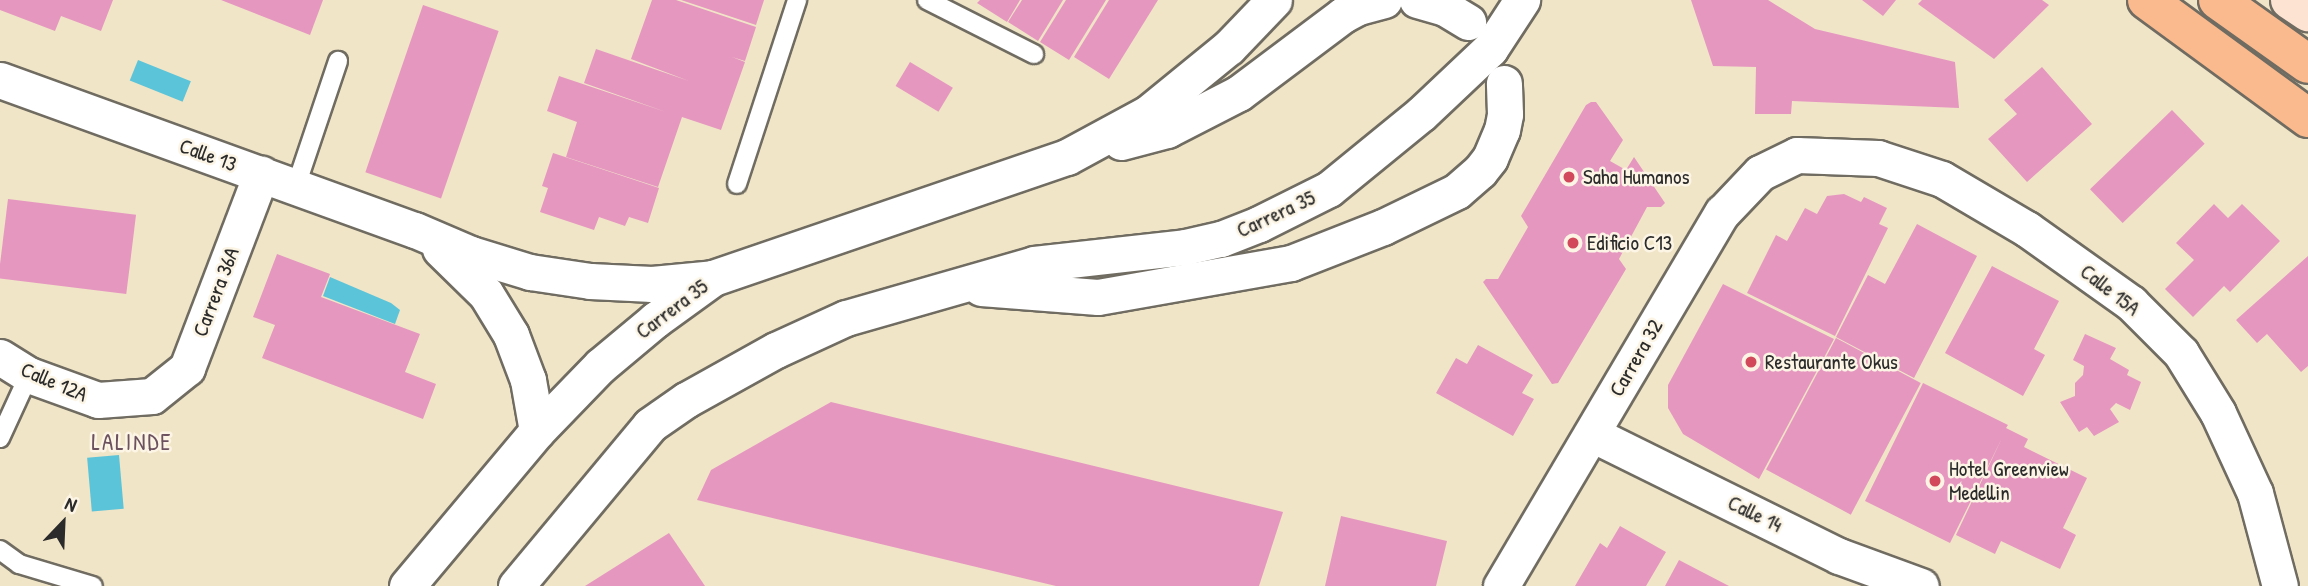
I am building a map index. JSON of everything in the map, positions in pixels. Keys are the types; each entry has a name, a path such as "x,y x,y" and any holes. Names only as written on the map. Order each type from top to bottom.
{"main road":[{"path":"2147,0 2308,118"},
{"path":"2218,0 2308,64"},
{"path":"2290,0 2308,12"}],"street":[{"name":"Carrera 35","path":"407,586 537,431 600,366 655,320 712,278 1067,157 1167,130 1239,93 1343,15 1357,7 1384,0"},
{"path":"1417,0 1445,8 1468,22"},
{"name":"Carrera 35","path":"516,586 650,425 686,400 776,350 834,323 1034,264 1185,247 1222,239 1297,205 1329,189 1421,114 1490,48 1522,0"},
{"name":"Carrera 35","path":"1067,157 1148,113 1229,47 1266,3"},
{"name":"Calle 13","path":"0,80 296,186 471,254 530,272 590,282 652,284 712,278"},
{"name":"Carrera 35","path":"956,286 1098,297 1290,263 1383,227 1469,183 1490,159 1502,130 1505,114 1504,83"},
{"name":"Carrera 32","path":"1501,586 1722,214 1760,173 1797,155"},
{"name":"Calle 15A","path":"1797,155 1878,158 1942,179 2027,229 2131,303 2181,353 2218,413 2255,493 2280,586"},
{"name":"Carrera 36A","path":"152,396 187,368 261,174"},
{"name":"Calle 13","path":"415,230 453,259 486,294 511,335 528,380 537,431"},
{"name":"Calle 12A","path":"0,357 29,375 98,400 152,396"},
{"name":"Calle 14","path":"1592,434 1839,556 1921,586"}],"lane":[{"path":"737,184 797,0"},
{"path":"927,0 1034,54"},
{"path":"296,186 338,61"},
{"path":"0,438 29,375"},
{"path":"0,551 19,564 93,586"}],"water":[{"path":"138,60 191,81 183,102 130,80"},
{"path":"330,277 391,303 400,310 395,324 323,296"},
{"path":"119,455 124,509 92,512 87,458"}],"building":[{"path":"0,0 113,0 101,31 61,16 55,31 0,10"},
{"path":"221,0 323,0 310,35"},
{"path":"652,0 676,0 756,27 745,61 732,57 745,62 721,130 682,117 658,187 566,157 577,122 547,111 559,76 666,112 584,83 596,49 689,81 631,59"},
{"path":"681,0 764,0 756,25"},
{"path":"980,0 1020,0 1007,22 977,3"},
{"path":"1022,0 1063,0 1038,41 1008,22"},
{"path":"1066,0 1106,0 1069,60 1040,42"},
{"path":"1109,0 1158,0 1109,79 1074,57"},
{"path":"1691,0 1768,0 1815,29 1955,62 1959,108 1792,101 1791,114 1755,114 1756,67 1713,66"},
{"path":"1862,0 1896,0 1883,16"},
{"path":"1922,0 2042,0 2049,5 1994,59 1918,4"},
{"path":"423,5 499,31 441,198 365,172"},
{"path":"910,62 953,88 938,112 896,86"},
{"path":"2042,67 2092,124 2027,182 1988,139 2017,114 2004,100"},
{"name":"Edificio C13","path":"1596,102 1623,140 1610,161 1626,170 1634,157 1665,203 1661,207 1647,207 1619,259 1626,269 1558,383 1552,384 1483,282 1486,279 1498,279 1528,227 1521,216 1586,105"},
{"path":"2172,110 2205,144 2123,223 2090,189"},
{"path":"553,153 659,188 648,223 629,217 625,226 599,217 594,230 540,212 548,188 542,186"},
{"path":"1844,194 1861,202 1864,197 1887,208 1879,224 1888,228 1835,336 1747,293 1776,235 1787,241 1805,208 1817,214 1827,196"},
{"path":"8,199 136,215 126,294 0,279"},
{"path":"2214,204 2228,218 2242,204 2280,241 2230,292 2224,286 2193,317 2165,289 2194,260 2176,243"},
{"path":"1917,224 1977,256 1914,378 1836,337 1868,275 1885,284"},
{"path":"277,254 330,274 321,297 420,334 405,372 436,384 423,419 262,358 275,325 253,317"},
{"path":"2308,256 2308,366 2301,372 2267,334 2257,343 2236,320"},
{"path":"1992,266 2059,301 2034,349 2045,355 2023,396 1945,353"},
{"name":"Restaurante Okus","path":"1723,284 1834,339 1759,479 1683,434 1668,408 1668,385"},
{"path":"2085,334 2116,348 2110,359 2129,370 2127,375 2141,382 2130,410 2116,403 2110,409 2119,422 2094,436 2087,427 2079,432 2060,402 2075,396 2075,383 2083,375 2084,366 2073,360"},
{"path":"1836,338 1921,383 1851,515 1766,470"},
{"path":"1478,345 1533,375 1522,393 1534,399 1513,436 1436,393 1456,358 1467,364"},
{"path":"1923,383 2008,425 2006,428 2028,439 2024,447 2087,478 2063,528 2076,535 2060,569 2001,541 1995,554 1956,535 2002,438 1950,543 1865,501"},
{"path":"831,402 1283,512 1259,586 1056,586 697,500 711,470"},
{"path":"1341,516 1447,541 1436,586 1325,586"},
{"path":"1620,526 1666,552 1646,586 1575,586 1600,543 1607,548"},
{"path":"669,533 705,586 585,586"},
{"path":"1679,560 1729,586 1665,586"}],"place":[{"name":"Saha Humanos","path":"1569,177"},
{"name":"Edificio C13","path":"1573,243"},
{"name":"Restaurante Okus","path":"1751,362"},
{"name":"Hotel Greenview Medellin","path":"1935,481"}],"district":[{"name":"LALINDE","path":"132,442"}]}
